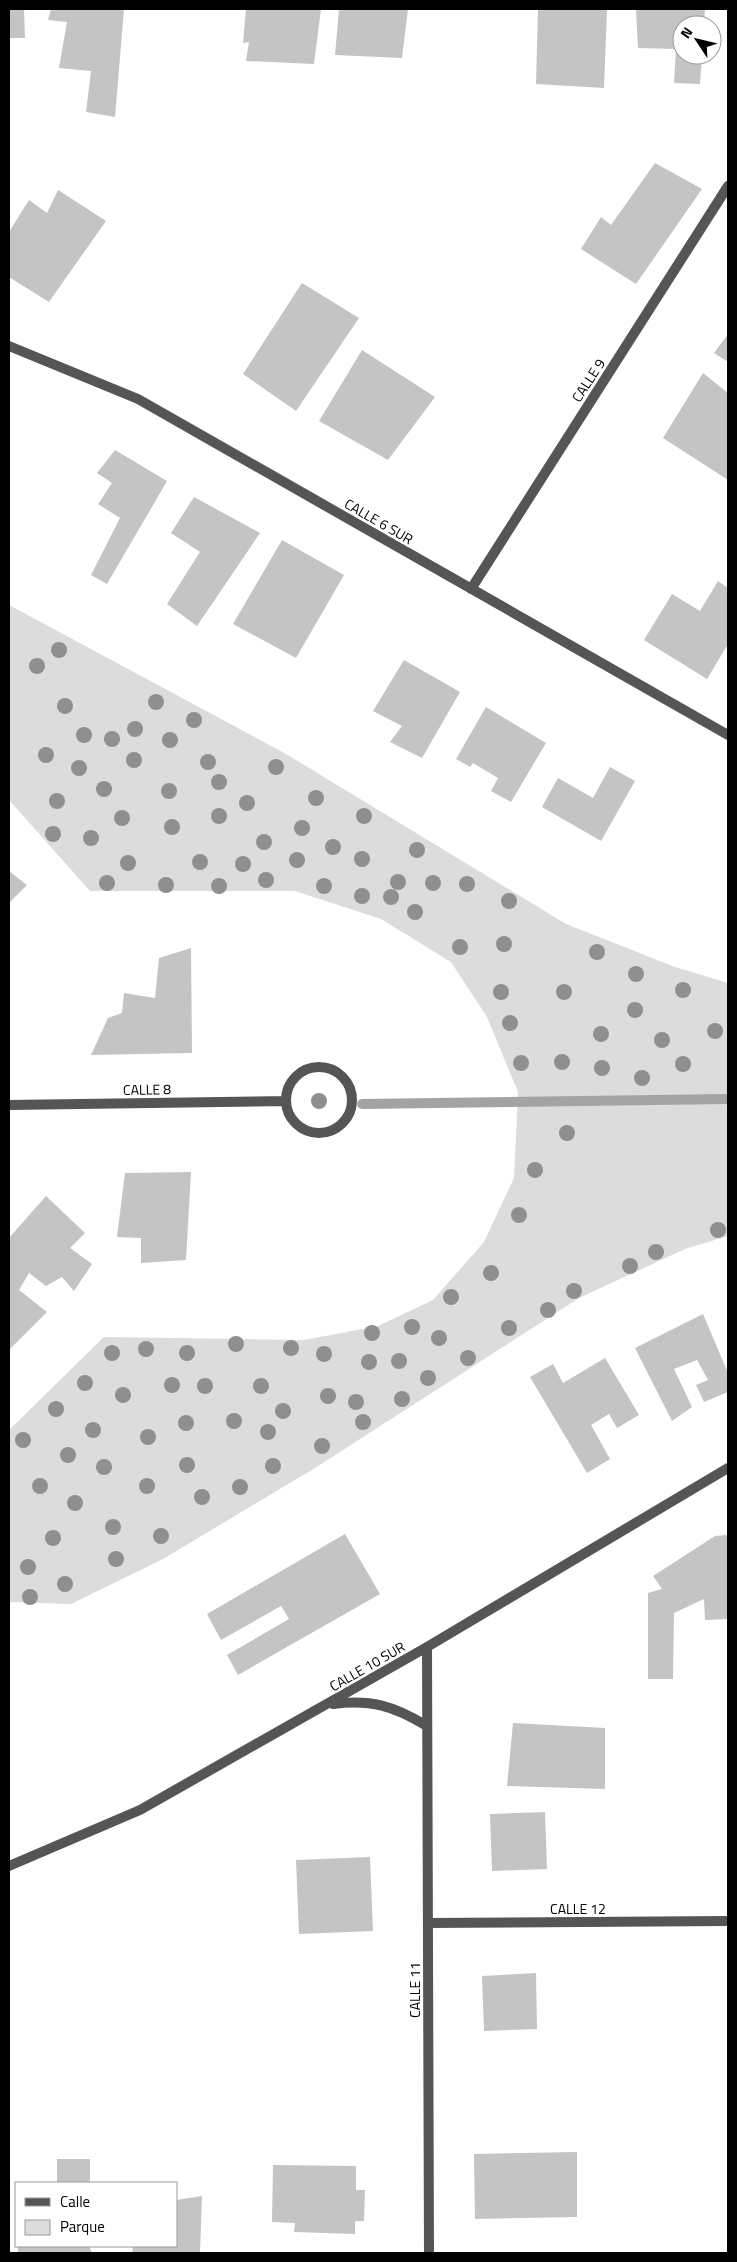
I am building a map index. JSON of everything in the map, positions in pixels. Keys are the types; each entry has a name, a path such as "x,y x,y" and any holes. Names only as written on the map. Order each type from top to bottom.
{"street":[{"name":"CALLE 9","path":"471,589 728,186"},
{"name":"CALLE 6 SUR","path":"9,346 138,399 728,735"},
{"path":"319,1067 332,1069 343,1076 350,1087 352,1100 350,1113 343,1124 332,1132 319,1134 305,1132 294,1124 287,1113 285,1101 287,1088 295,1076 306,1069 319,1067"},
{"name":"CALLE 8","path":"9,1105 285,1101"},
{"name":"CALLE 10 SUR","path":"9,1866 140,1810 427,1647 728,1468"},
{"name":"CALLE 11","path":"427,1647 429,2253"},
{"path":"328,1704 354,1701 380,1704 405,1713 427,1726"},
{"name":"CALLE 12","path":"428,1923 728,1921"}],"green space":[{"path":"9,605 286,754 566,924 675,967 728,983 728,1236 685,1249 579,1298 315,1468 163,1559 71,1604 9,1602 9,1430 104,1337 304,1340 378,1326 433,1300 484,1242 514,1178 518,1092 487,1017 451,962 381,919 295,891 90,891 9,800"}],"building":[{"path":"9,9 24,9 25,38 9,38"},
{"path":"51,9 124,9 115,117 86,112 91,71 59,68 67,22 48,20"},
{"path":"246,9 321,9 314,64 246,61 249,42 243,43"},
{"path":"339,9 408,9 402,58 335,55"},
{"path":"538,9 607,9 604,88 536,84"},
{"path":"636,9 705,9 705,15 672,15 672,49 638,48"},
{"path":"675,65 701,65 700,84 674,83"},
{"path":"655,163 702,189 636,284 581,249 601,217 611,225"},
{"path":"58,190 106,221 49,302 9,277 9,232 29,200 47,213"},
{"path":"302,283 359,318 296,411 243,374"},
{"path":"728,334 728,362 714,353"},
{"path":"362,350 435,397 388,460 319,421"},
{"path":"703,373 728,393 728,480 663,438"},
{"path":"115,450 167,481 107,584 91,575 120,518 98,504 112,483 97,473"},
{"path":"194,497 260,533 197,626 167,604 200,552 171,533"},
{"path":"282,540 344,575 296,658 233,624"},
{"path":"718,581 728,588 728,644 707,679 644,640 672,594 700,611"},
{"path":"404,660 460,692 422,758 390,742 402,726 373,711"},
{"path":"486,707 546,743 511,802 491,791 498,778 473,763 470,767 456,759"},
{"path":"610,767 635,781 601,841 542,807 558,778 593,798"},
{"path":"9,871 27,885 9,903"},
{"path":"191,948 192,1053 91,1055 108,1018 122,1013 124,993 155,998 159,958"},
{"path":"191,1172 186,1260 141,1263 141,1238 117,1237 125,1173"},
{"path":"46,1196 85,1233 70,1248 92,1264 74,1291 62,1277 46,1286 29,1273 19,1290 47,1312 9,1350 9,1238"},
{"path":"703,1314 728,1373 728,1392 704,1402 696,1385 708,1380 697,1360 674,1369 692,1407 672,1421 635,1348"},
{"path":"605,1358 639,1415 617,1428 609,1414 591,1425 610,1459 587,1473 530,1377 553,1364 563,1383"},
{"path":"345,1534 380,1594 238,1675 227,1655 289,1619 281,1606 221,1640 207,1614"},
{"path":"727,1535 728,1619 705,1620 704,1599 674,1613 673,1679 648,1679 648,1593 662,1589 653,1576 715,1536"},
{"path":"513,1723 605,1728 605,1789 507,1786"},
{"path":"545,1812 547,1869 492,1871 490,1814"},
{"path":"370,1857 373,1931 299,1934 296,1860"},
{"path":"536,1973 537,2029 484,2031 482,1976"},
{"path":"577,2152 577,2217 475,2219 474,2154"},
{"path":"57,2159 90,2159 90,2182 57,2182"},
{"path":"273,2165 356,2166 356,2190 365,2190 364,2221 355,2221 355,2234 294,2232 295,2223 272,2222"},
{"path":"202,2196 200,2253 132,2253 133,2247 178,2247 178,2200"},
{"path":"18,2247 89,2247 92,2253 18,2253"}],"waterway":[{"path":"362,1104 728,1099"}]}
